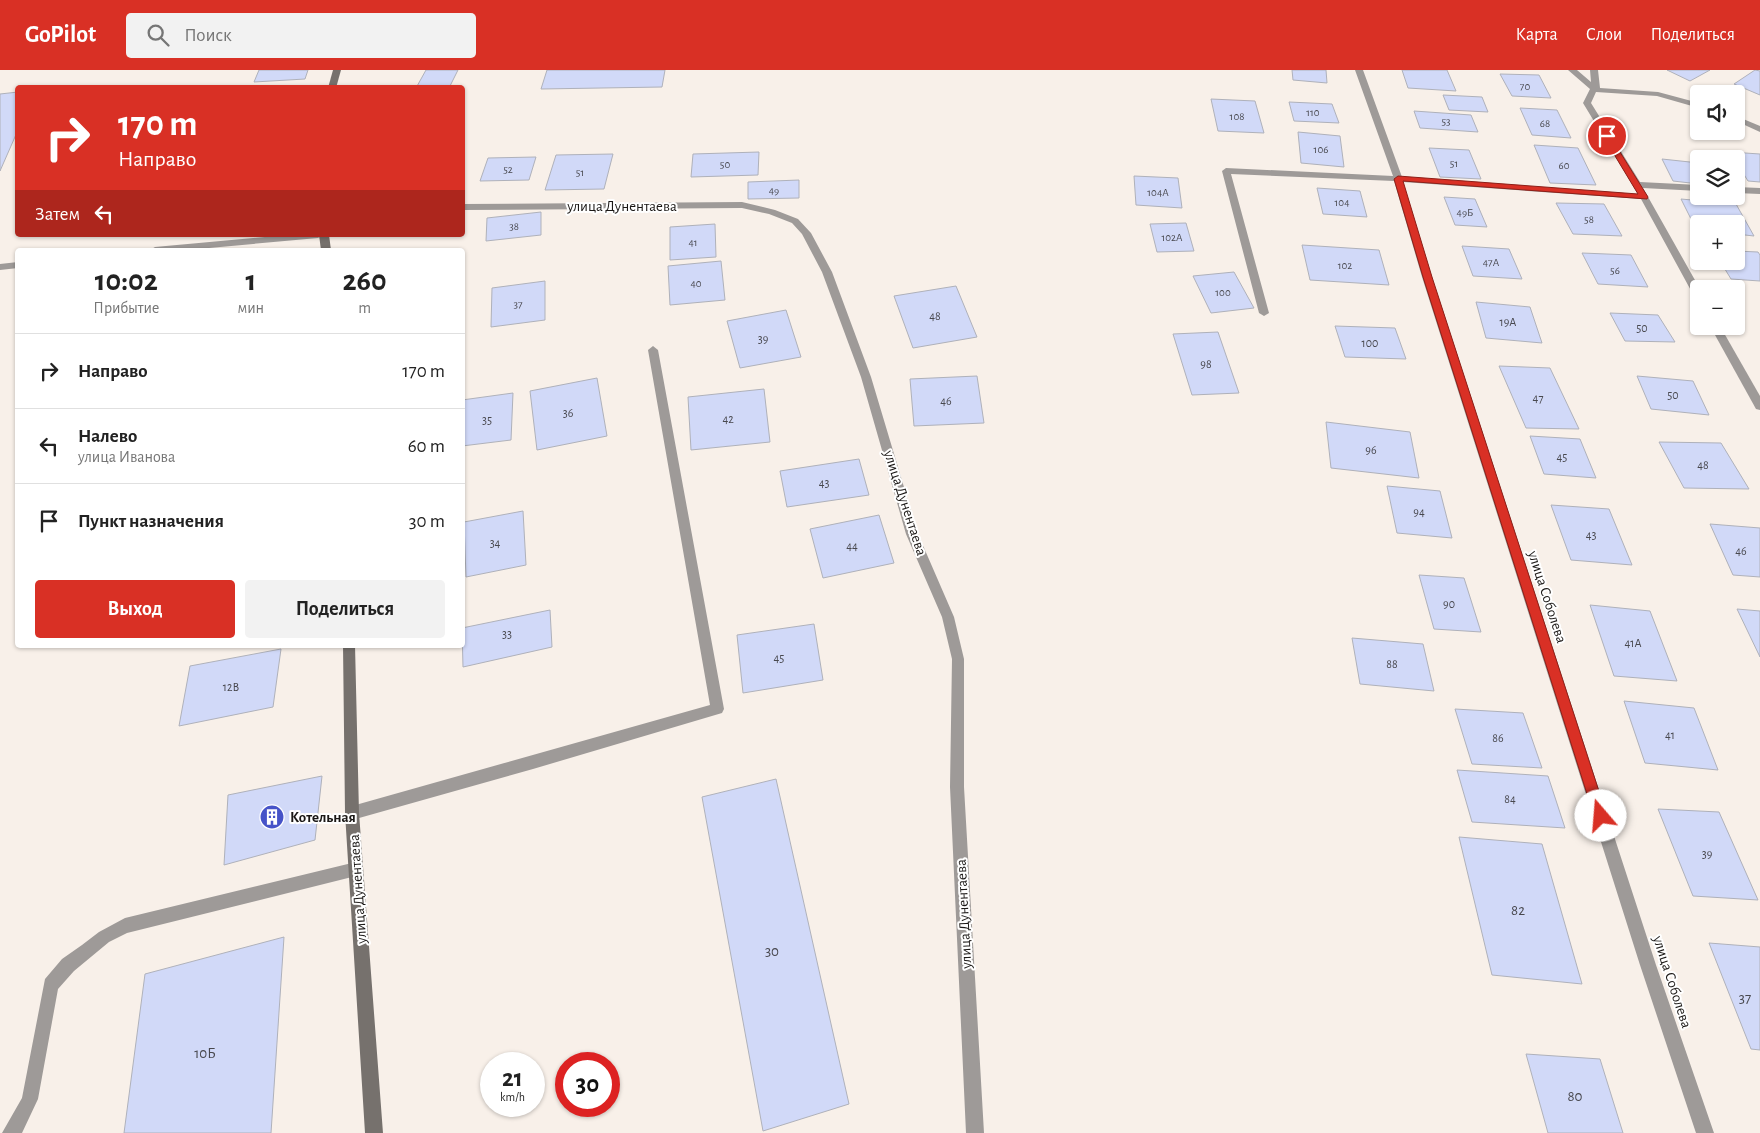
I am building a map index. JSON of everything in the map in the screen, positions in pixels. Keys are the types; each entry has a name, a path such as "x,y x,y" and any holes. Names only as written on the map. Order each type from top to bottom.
{"street":[{"path":"333,85 338,70"},
{"name":"улица Соболева","path":"1359,70 1398,179 1430,286 1648,965 1705,1133"},
{"path":"1572,70 1596,90"},
{"path":"1594,70 1596,90"},
{"path":"1690,103 1658,94 1594,89 1587,102 1644,197 1690,280"},
{"path":"1745,122 1760,129"},
{"path":"1264,313 1226,171 1398,179 1644,197"},
{"path":"1636,185 1690,188"},
{"path":"1745,190 1760,191"},
{"name":"улица Дунентаева","path":"465,207 742,205 772,212 796,221 806,233 827,272 866,377 912,534 948,617 958,659 958,788 975,1133"},
{"path":"177,248 296,237"},
{"path":"0,267 15,265"},
{"path":"1721,335 1760,406"},
{"path":"352,813 533,763 717,709 653,350"},
{"name":"улица Дунентаева","path":"349,648 352,813 374,1133"},
{"path":"11,1133 15,1130 30,1100 51,985 68,965 87,950 126,926 356,869"}],"building":[{"path":"259,70 308,70 305,79 254,82"},
{"path":"426,70 458,70 450,85 418,85"},
{"path":"547,70 665,70 662,87 541,89"},
{"path":"1292,70 1326,70 1327,83 1293,80"},
{"path":"1402,70 1447,70 1456,91 1408,88"},
{"path":"1667,70 1710,70 1690,81"},
{"path":"1755,70 1760,71 1760,95 1745,89 1745,85 1734,84"},
{"path":"1500,74 1539,75 1551,98 1512,96"},
{"path":"15,92 15,137 0,171 0,94"},
{"path":"1443,95 1482,97 1488,112 1449,110"},
{"path":"1211,99 1255,101 1264,133 1218,131"},
{"path":"1289,102 1332,104 1339,123 1294,121"},
{"path":"1520,108 1557,110 1571,138 1532,135"},
{"path":"1414,111 1471,115 1478,132 1420,128"},
{"path":"1298,132 1340,136 1344,167 1301,163"},
{"path":"1534,145 1578,148 1596,185 1550,183"},
{"path":"1429,148 1469,150 1481,179 1440,177"},
{"path":"759,152 758,175 691,177 693,154"},
{"path":"1745,153 1760,154 1760,182 1748,181 1745,176"},
{"path":"613,154 604,189 545,190 556,155"},
{"path":"536,157 529,180 480,181 488,158"},
{"path":"1662,159 1690,162 1690,183 1673,181"},
{"path":"1134,176 1178,178 1182,208 1136,205"},
{"path":"799,180 799,198 748,199 748,182"},
{"path":"1317,188 1360,191 1367,217 1323,214"},
{"path":"1444,197 1475,199 1487,227 1455,225"},
{"path":"1681,199 1690,200 1690,205 1737,205 1742,215 1690,215 1690,217"},
{"path":"1556,203 1604,204 1622,236 1573,234"},
{"path":"541,212 541,235 486,241 487,218"},
{"path":"1745,220 1754,236 1745,235"},
{"path":"1186,223 1194,251 1157,252 1150,224"},
{"path":"715,224 716,257 670,260 670,227"},
{"path":"1302,245 1379,250 1389,285 1310,280"},
{"path":"1462,246 1509,249 1522,279 1473,276"},
{"path":"1745,251 1758,252 1760,255 1760,281 1731,279 1726,270 1745,270"},
{"path":"1582,253 1631,255 1648,287 1598,284"},
{"path":"721,261 725,300 670,305 668,266"},
{"path":"1234,272 1254,308 1211,313 1193,276"},
{"path":"545,281 545,320 491,327 492,288"},
{"path":"956,286 977,337 913,348 894,296"},
{"path":"1476,302 1530,307 1542,343 1486,338"},
{"path":"786,310 801,357 740,368 727,321"},
{"path":"1610,313 1658,315 1675,342 1625,341"},
{"path":"1335,326 1395,328 1406,359 1345,357"},
{"path":"1218,332 1239,393 1192,395 1173,334"},
{"path":"1499,366 1550,368 1579,429 1526,428"},
{"path":"977,376 984,423 914,426 910,379"},
{"path":"1637,376 1693,381 1709,415 1651,409"},
{"path":"597,378 607,436 537,450 530,391"},
{"path":"764,389 770,442 691,450 688,397"},
{"path":"513,393 511,440 465,446 465,400"},
{"path":"1326,422 1410,432 1419,478 1331,468"},
{"path":"1530,436 1580,439 1596,478 1544,474"},
{"path":"1659,442 1721,443 1749,489 1684,488"},
{"path":"859,459 869,495 787,507 780,471"},
{"path":"1387,486 1440,491 1452,538 1397,533"},
{"path":"1551,505 1609,509 1632,565 1571,560"},
{"path":"523,511 526,565 466,577 465,522"},
{"path":"879,515 894,563 823,578 810,529"},
{"path":"1710,524 1760,528 1760,577 1733,575"},
{"path":"1419,575 1464,578 1481,632 1434,629"},
{"path":"1590,605 1650,611 1677,681 1614,676"},
{"path":"1737,609 1760,611 1760,657"},
{"path":"550,610 552,647 463,667 465,627"},
{"path":"814,624 823,680 743,693 737,635"},
{"path":"1352,638 1423,644 1434,691 1360,684"},
{"path":"281,649 273,707 179,726 190,666"},
{"path":"1624,701 1694,708 1718,770 1645,763"},
{"path":"1455,709 1523,713 1542,768 1472,764"},
{"path":"1457,770 1548,776 1565,828 1472,822"},
{"name":"Котельная","path":"322,776 315,840 224,865 228,795"},
{"path":"776,779 849,1104 763,1131 702,797"},
{"path":"1658,809 1719,812 1758,900 1693,896"},
{"path":"1459,837 1542,844 1582,984 1492,975"},
{"path":"284,937 271,1133 124,1133 145,974"},
{"path":"1709,943 1760,947 1760,1050 1751,1049"},
{"path":"1526,1054 1600,1059 1623,1133 1548,1133"}],"place":[{"name":"Котельная","path":"272,817"}],"route":[{"path":"1601,816 1427,277 1398,179 1644,197 1607,136"}]}
